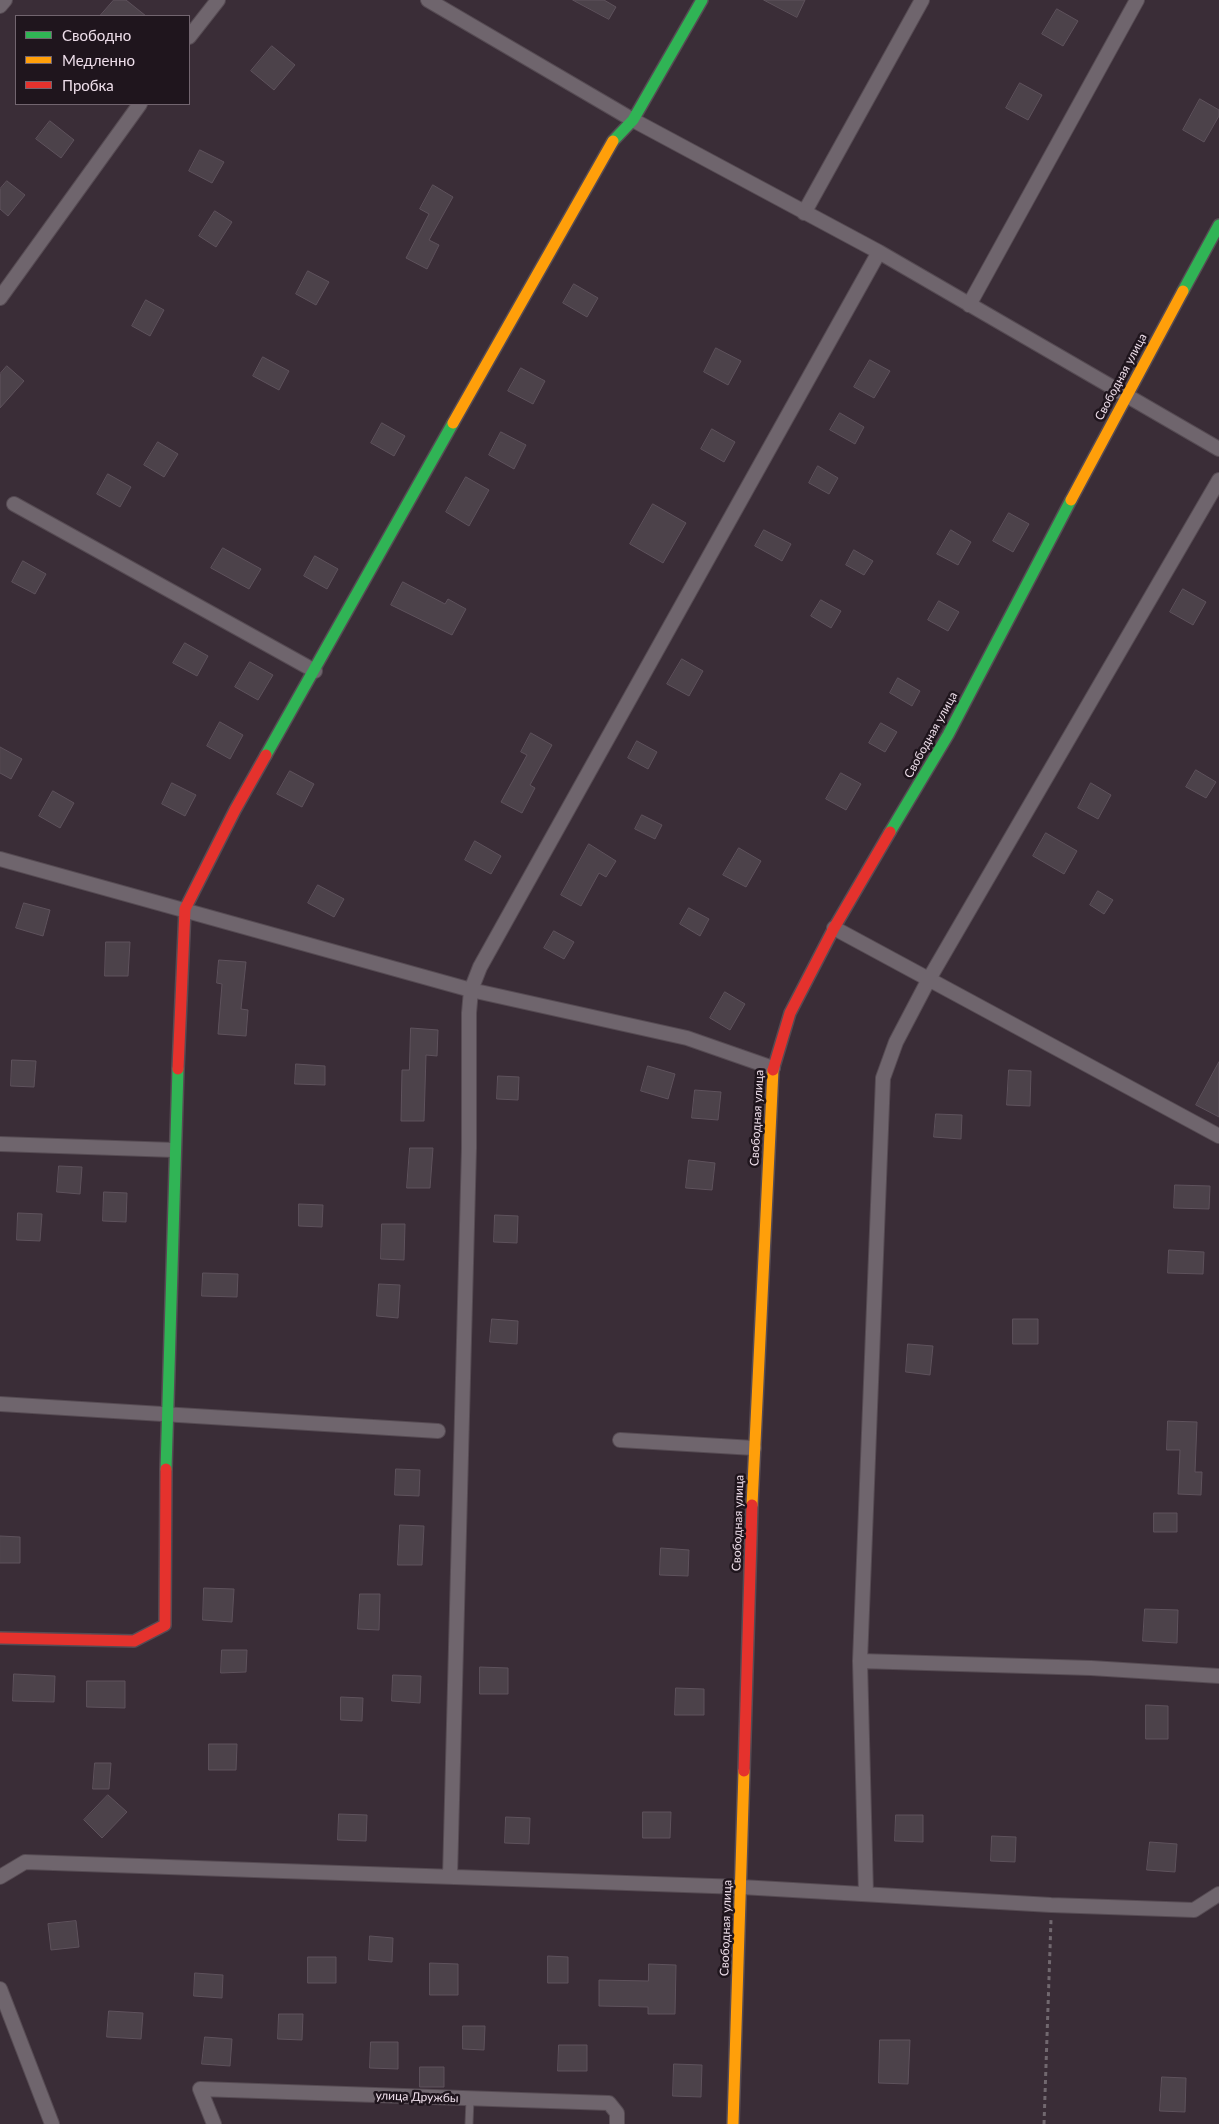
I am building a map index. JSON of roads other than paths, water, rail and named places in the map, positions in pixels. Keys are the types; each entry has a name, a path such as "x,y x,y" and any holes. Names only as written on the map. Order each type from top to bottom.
{"street":[{"path":"0,6 4,0"},
{"path":"190,36 218,0"},
{"path":"428,0 634,120 879,252 1219,449"},
{"path":"0,1638 134,1641 165,1625 167,1415 174,1150 185,909 235,810 315,671 609,145 634,120 702,0"},
{"path":"804,213 922,0"},
{"path":"969,305 1137,0"},
{"path":"0,298 139,105"},
{"name":"Свободная улица","path":"733,2124 754,1448 773,1068 790,1013 834,928 948,735 1125,396 1219,224"},
{"path":"450,1877 469,1148 468,1013 471,990 480,967 879,252"},
{"path":"866,1894 860,1661 882,1078 896,1042 929,979 1219,480"},
{"path":"14,504 315,671"},
{"path":"0,859 471,990 686,1038 773,1068"},
{"path":"834,928 1219,1136"},
{"path":"0,1144 174,1150"},
{"path":"0,1404 438,1432"},
{"path":"620,1440 754,1448"},
{"path":"860,1661 1091,1668 1219,1676"},
{"path":"0,1877 25,1862 741,1887 1051,1905 1194,1910 1219,1894"},
{"path":"0,1989 52,2124"},
{"name":"улица Дружбы","path":"214,2124 200,2089 608,2103 617,2113 617,2124"}],"lane":[{"path":"469,2124 470,2099"}]}
